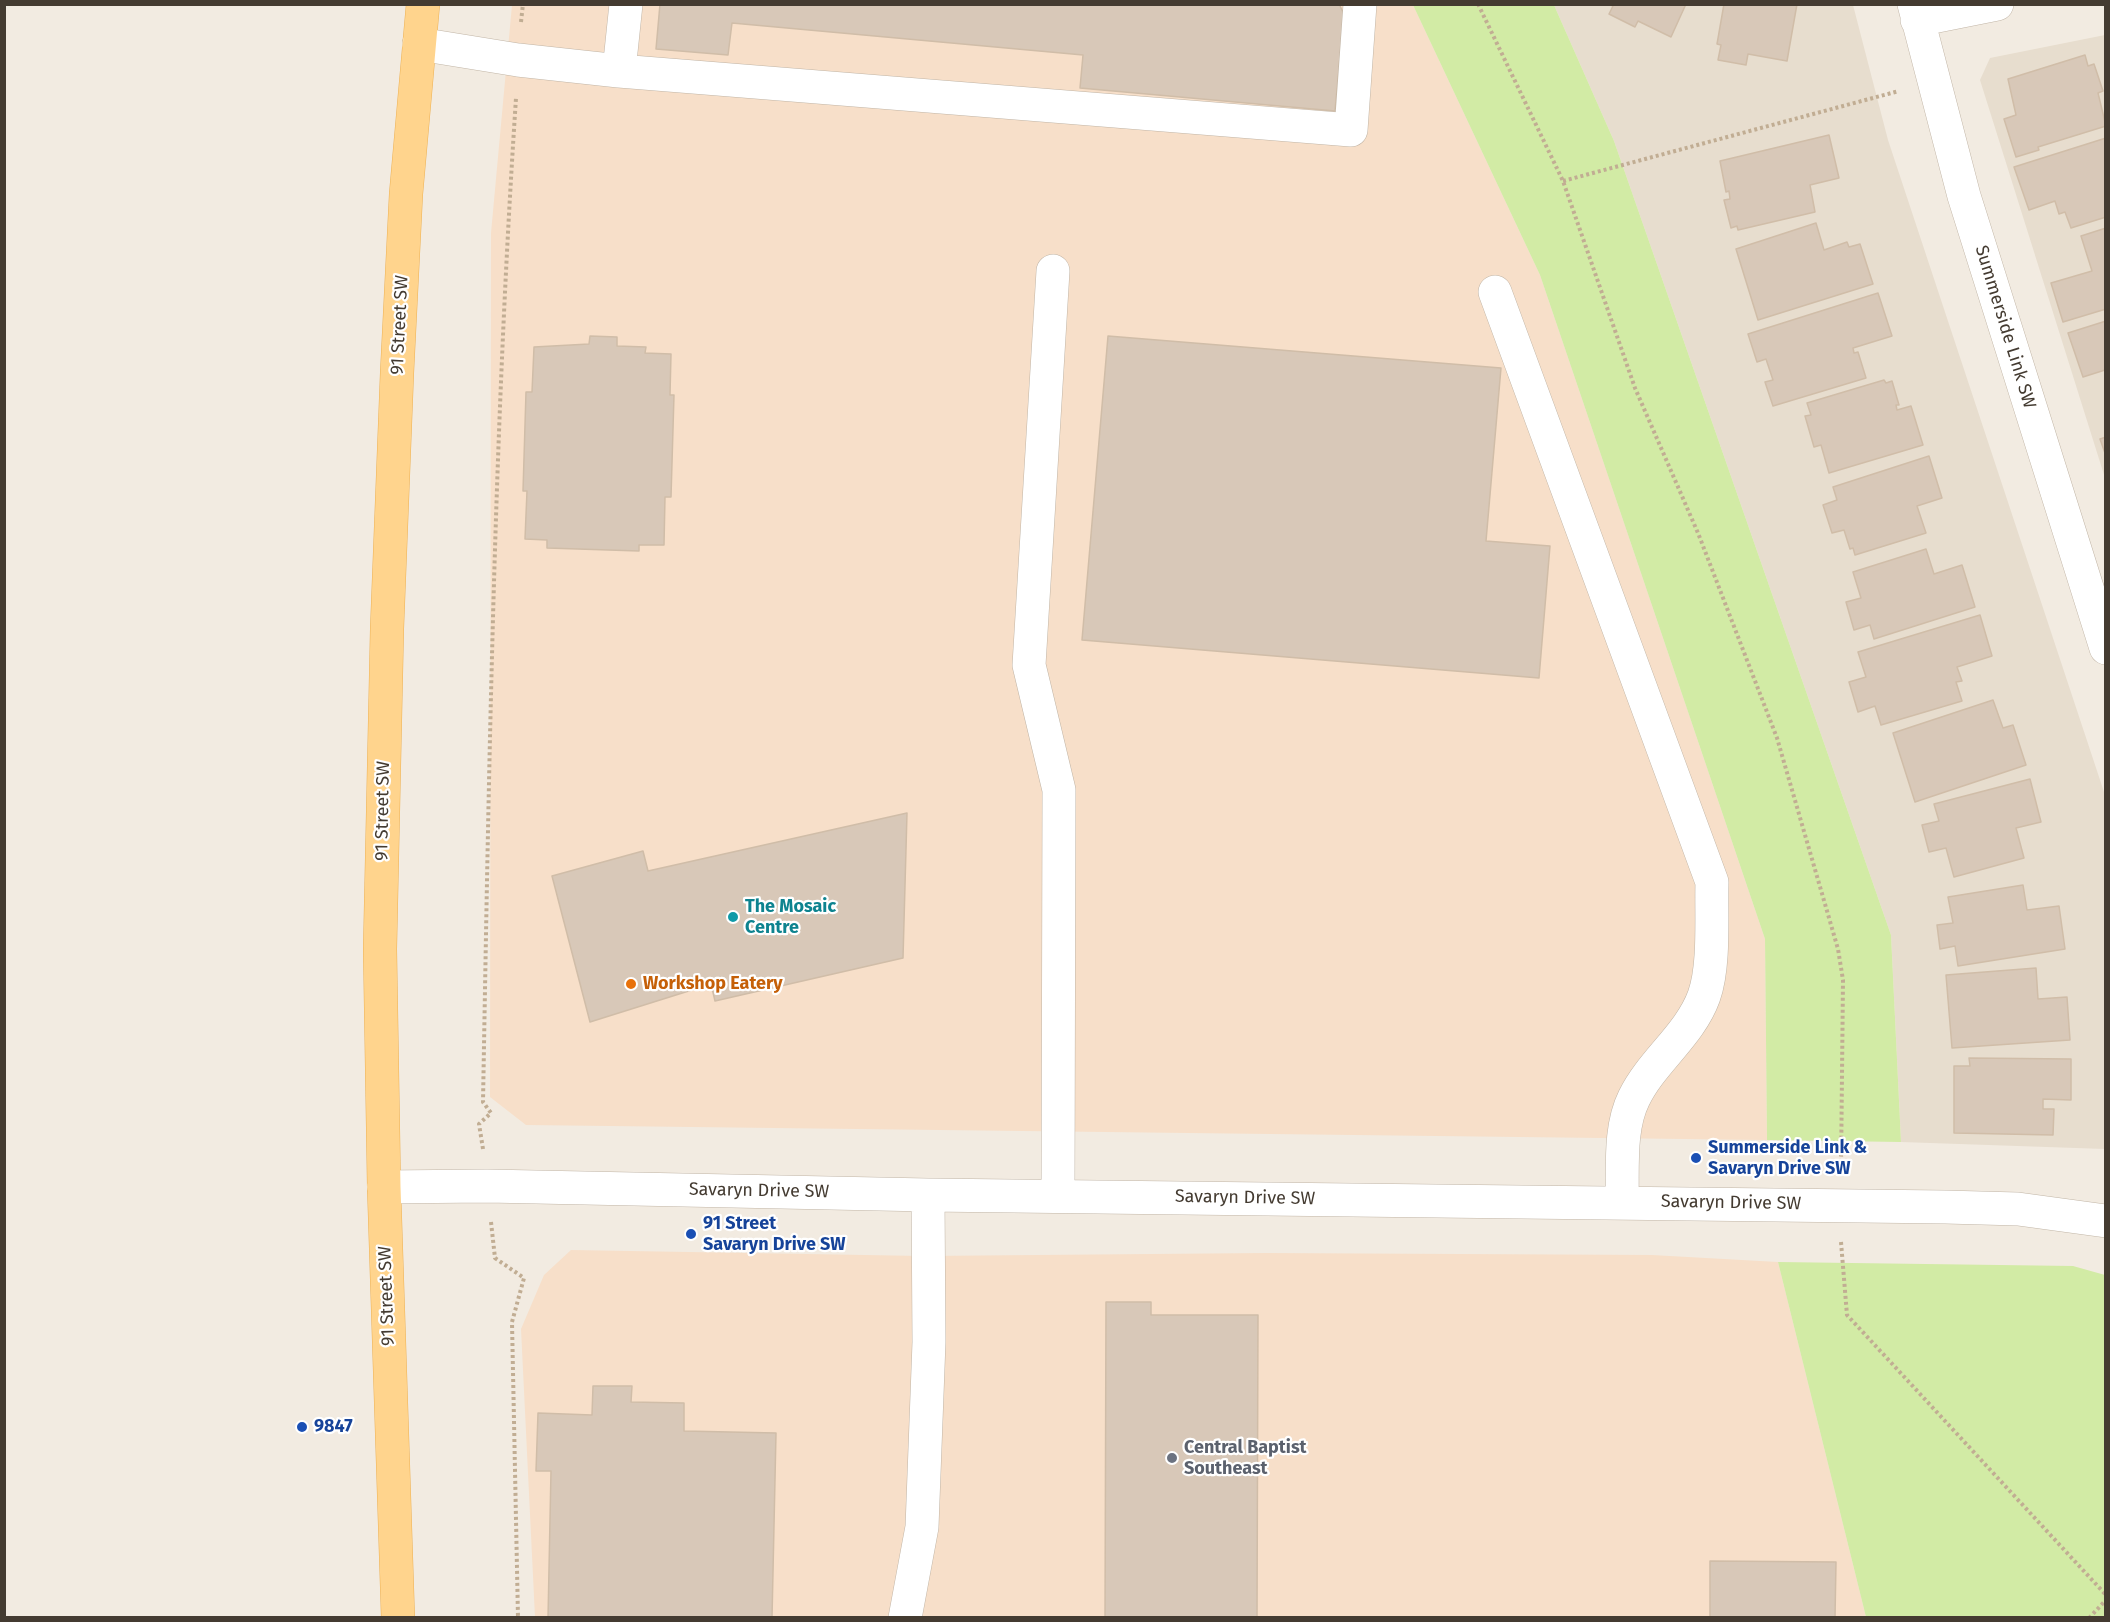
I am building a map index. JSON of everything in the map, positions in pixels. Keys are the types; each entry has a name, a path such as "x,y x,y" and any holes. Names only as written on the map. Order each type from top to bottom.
{"main road":[{"name":"91 Street SW","path":"398,1617 384,1187 380,949 387,629 406,194 423,4"}],"street":[{"path":"619,71 626,4"},
{"path":"419,44 518,60 619,71 1351,130 1360,4"},
{"path":"1915,12 1997,4"},
{"name":"Summerside Link SW","path":"1915,12 1932,83 1964,196 2106,648"},
{"path":"1053,271 1029,665 1059,790 1058,1196"},
{"path":"1495,292 1712,882 1708,975 1704,996 1694,1015 1635,1096 1628,1113 1622,1201"},
{"name":"Savaryn Drive SW","path":"384,1187 487,1185 928,1195 1622,1201 2018,1209 2106,1221"},
{"path":"905,1617 922,1527 929,1342 928,1195"}],"path":[{"path":"479,1124 491,1113 483,1102 491,626 507,224 523,4"},
{"path":"1478,4 1563,181 1635,388 1698,533 1777,738 1830,915 1843,980 1842,1164"},
{"path":"1563,181 1932,83"},
{"path":"1841,1237 1847,1315 2106,1594"},
{"path":"495,1258 524,1278 512,1322 518,1617"},
{"path":"2089,1617 2106,1600"}],"shaded area":[{"path":"512,5 1413,5 1540,275 1765,939 1767,1140 526,1125 490,1097 491,233"},
{"path":"1554,5 1853,5 1888,140 2105,795 2105,1149 1901,1142 1891,935 1614,141"},
{"path":"2105,35 2105,478 1980,80 1990,58"},
{"path":"571,1250 923,1256 1266,1253 1652,1255 1778,1262 1866,1617 535,1617 521,1329 544,1275"}],"green space":[{"path":"1413,5 1554,5 1614,141 1891,935 1901,1142 1767,1140 1765,939 1540,275"},
{"path":"1778,1262 2073,1266 2105,1275 2105,1617 1866,1617"}],"building":[{"path":"660,4 1339,4 1344,14 1335,111 1080,88 1083,55 732,23 728,55 656,49"},
{"path":"1609,4 1686,4 1671,37 1638,21 1635,27 1609,14 1613,6"},
{"path":"1724,4 1797,4 1787,61 1748,54 1746,65 1718,60 1721,45 1717,44"},
{"path":"2085,55 2088,66 2094,64 2103,91 2098,93 2106,126 2038,147 2039,150 2016,157 2004,119 2016,115 2008,79"},
{"path":"1829,135 1839,178 1810,185 1815,212 1738,230 1737,226 1731,228 1724,200 1730,199 1729,191 1726,192 1720,161"},
{"path":"2106,138 2106,217 2071,228 2065,212 2059,214 2055,201 2029,210 2014,167"},
{"path":"1816,223 1824,250 1847,242 1849,247 1860,244 1873,284 1758,320 1736,249"},
{"path":"2106,228 2106,309 2063,322 2051,283 2092,271 2081,236"},
{"path":"1878,293 1892,336 1853,348 1854,353 1858,352 1866,378 1773,406 1765,382 1773,380 1766,359 1757,362 1748,334"},
{"path":"2106,321 2106,373 2105,370 2083,377 2068,333"},
{"path":"590,336 617,337 617,346 646,347 645,353 671,354 670,395 674,395 671,497 665,497 664,545 639,545 639,551 547,548 547,540 525,539 527,491 523,491 526,392 532,392 534,347 589,344"},
{"path":"1108,336 1501,368 1486,541 1550,546 1539,678 1082,640"},
{"path":"1884,380 1886,383 1892,381 1899,405 1896,405 1897,410 1911,406 1923,445 1829,473 1821,445 1814,447 1805,416 1811,415 1807,403"},
{"path":"2106,437 2106,456 2100,439"},
{"path":"1929,456 1942,498 1917,506 1926,533 1855,555 1853,548 1850,549 1844,530 1832,533 1823,505 1837,500 1833,487"},
{"path":"1926,549 1934,574 1962,565 1975,607 1874,639 1870,625 1854,630 1846,602 1861,598 1853,572"},
{"path":"1980,615 1992,656 1957,667 1962,681 1956,682 1962,701 1881,725 1875,706 1858,712 1849,682 1866,677 1858,652"},
{"path":"1993,700 2003,728 2013,725 2026,765 1915,802 1893,733"},
{"path":"2030,779 2041,822 2016,828 2024,858 1954,877 1946,848 1929,852 1922,825 1939,821 1934,804"},
{"name":"The Mosaic Centre","path":"907,813 903,958 715,1001 711,984 590,1022 552,876 643,851 648,871"},
{"path":"2023,885 2027,910 2059,906 2065,949 1958,966 1955,946 1940,949 1937,925 1953,923 1948,897"},
{"path":"2036,968 2038,999 2067,997 2070,1040 1952,1048 1946,975"},
{"path":"1969,1058 2071,1059 2071,1100 2043,1099 2043,1109 2054,1109 2053,1135 1954,1133 1954,1066 1970,1066"},
{"path":"1106,1302 1151,1302 1151,1315 1258,1315 1257,1618 1105,1618"},
{"path":"593,1386 632,1386 631,1402 684,1403 684,1431 776,1433 772,1618 548,1618 551,1471 536,1471 538,1413 592,1415"},
{"path":"1710,1561 1836,1562 1835,1618 1710,1618"}],"place":[{"name":"The Mosaic Centre","path":"733,917"},
{"name":"Workshop Eatery","path":"631,984"},
{"name":"Summerside Link & Savaryn Drive SW","path":"1696,1158"},
{"name":"91 Street Savaryn Drive SW","path":"691,1234"},
{"name":"9847","path":"302,1427"},
{"name":"Central Baptist Southeast","path":"1172,1458"}]}
